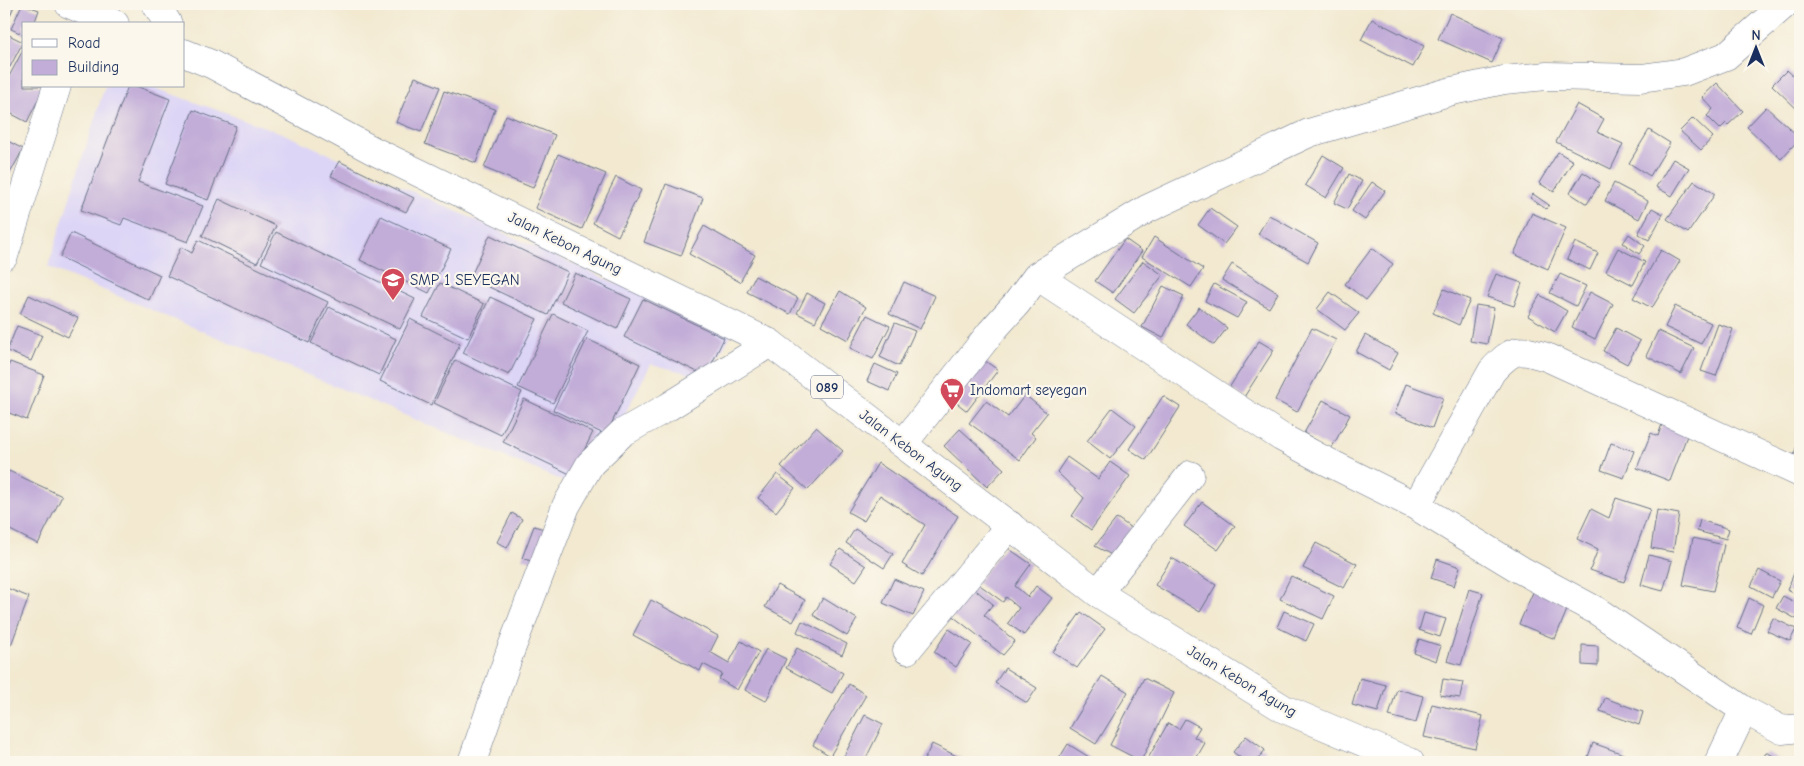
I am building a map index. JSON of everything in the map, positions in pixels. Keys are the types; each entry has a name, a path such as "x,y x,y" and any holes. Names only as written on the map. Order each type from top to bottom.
{"street":[{"path":"156,4 167,22"},
{"path":"904,444 1037,276 1148,209 1309,133 1452,91 1504,80 1547,76 1640,78 1684,72 1726,56 1785,4"},
{"path":"78,10 110,22"},
{"path":"185,40 211,64"},
{"name":"089","path":"185,53 211,64"},
{"name":"Jalan Kebon Agung","path":"211,64 374,151 770,343 1098,593 1284,709 1410,762"},
{"path":"4,256 56,88"},
{"path":"1037,276 1281,437 1416,506 1521,570 1597,611 1744,710 1782,730 1800,728"},
{"path":"472,762 510,652 566,506 590,464 622,434 770,343"},
{"path":"1416,506 1492,371 1507,355 1526,350 1558,362 1800,473"},
{"path":"1098,593 1190,475"},
{"path":"907,650 1010,525"},
{"path":"1719,762 1744,710"}],"shaded area":[{"name":"SMP 1 SEYEGAN","path":"104,88 155,88 282,133 731,335 707,378 651,364 585,490 48,267"}],"building":[{"path":"4,4 15,4 7,22 4,21"},
{"path":"22,4 39,10 35,22 22,22 22,34 11,29"},
{"path":"1450,13 1503,38 1492,63 1438,39"},
{"path":"1372,19 1424,46 1413,67 1361,40"},
{"path":"9,35 22,42 10,67 4,64 4,45"},
{"path":"22,52 22,88 44,88 27,122 4,110 4,86"},
{"path":"1787,70 1800,82 1800,112 1772,85"},
{"path":"415,77 440,87 421,132 396,122"},
{"path":"1717,83 1743,111 1728,125 1726,123 1720,129 1707,116 1713,109 1702,97"},
{"path":"127,88 141,88 170,99 138,182 203,206 188,242 124,218 121,225 81,210"},
{"path":"444,91 495,109 476,163 425,144"},
{"path":"1577,104 1604,119 1597,132 1623,144 1611,169 1556,142"},
{"path":"1766,107 1800,138 1781,159 1747,127"},
{"path":"193,110 236,126 208,200 165,184"},
{"path":"506,115 555,135 533,188 484,168"},
{"path":"1693,118 1713,137 1701,150 1680,131"},
{"path":"1649,130 1670,143 1650,176 1629,163"},
{"path":"4,139 23,149 6,181 4,179"},
{"path":"1558,152 1573,161 1554,192 1539,183"},
{"path":"558,154 606,174 582,229 535,208"},
{"path":"1323,155 1344,168 1326,198 1305,185"},
{"path":"1673,159 1689,168 1672,196 1656,187"},
{"path":"339,161 414,198 406,212 331,176"},
{"path":"1583,172 1600,183 1587,204 1570,193"},
{"path":"1349,174 1362,181 1347,209 1334,203"},
{"path":"616,177 641,190 618,236 593,223"},
{"path":"1694,181 1715,194 1688,233 1667,219"},
{"path":"1372,182 1385,191 1365,220 1352,211"},
{"path":"1614,183 1648,201 1639,219 1605,201"},
{"path":"666,184 703,198 681,256 644,242"},
{"path":"1533,194 1549,205 1546,209 1530,198"},
{"path":"219,199 276,226 257,263 202,236"},
{"path":"1210,208 1237,227 1224,244 1198,225"},
{"path":"1652,208 1663,214 1649,240 1638,234"},
{"path":"1532,213 1566,228 1548,269 1514,254"},
{"path":"1269,215 1318,243 1308,262 1258,234"},
{"path":"381,216 451,249 429,293 360,260"},
{"path":"704,226 755,255 740,282 689,254"},
{"path":"276,232 415,299 400,329 261,263"},
{"path":"71,233 160,275 149,300 60,257"},
{"path":"1629,234 1645,246 1639,254 1623,243"},
{"path":"490,235 568,272 548,315 470,278"},
{"path":"1154,237 1203,269 1191,287 1142,257"},
{"path":"1125,239 1142,251 1113,293 1095,281"},
{"path":"198,240 328,302 309,343 167,276 181,247 192,253"},
{"path":"1575,242 1598,253 1590,270 1567,259"},
{"path":"1372,248 1393,264 1366,300 1345,284"},
{"path":"1618,248 1645,262 1633,285 1606,271"},
{"path":"1661,250 1680,261 1652,308 1633,298"},
{"path":"1143,261 1163,275 1134,313 1115,299"},
{"path":"1232,264 1278,293 1269,308 1222,280"},
{"path":"575,273 631,299 617,329 561,302"},
{"path":"1496,274 1522,283 1514,306 1487,297"},
{"path":"1560,274 1586,286 1576,306 1550,293"},
{"path":"755,276 798,298 790,314 747,292"},
{"path":"904,282 935,296 920,329 889,314"},
{"path":"440,283 484,304 468,338 423,317"},
{"path":"1214,284 1247,302 1237,318 1205,301"},
{"path":"1163,286 1184,296 1163,338 1142,327"},
{"path":"1444,289 1470,300 1459,325 1433,313"},
{"path":"840,291 866,307 848,340 821,325"},
{"path":"1330,292 1359,313 1345,330 1317,309"},
{"path":"1590,292 1613,304 1595,339 1572,327"},
{"path":"807,293 825,303 815,322 797,313"},
{"path":"29,295 78,318 68,337 20,314"},
{"path":"1540,295 1567,311 1555,332 1528,316"},
{"path":"490,297 537,319 509,375 463,353"},
{"path":"643,299 724,338 706,376 624,337"},
{"path":"1476,305 1494,308 1487,344 1470,341"},
{"path":"1675,306 1711,323 1701,344 1665,327"},
{"path":"329,307 396,339 379,375 311,343"},
{"path":"1199,307 1227,328 1214,345 1186,324"},
{"path":"553,314 588,331 553,403 518,387"},
{"path":"867,315 890,326 873,359 850,348"},
{"path":"410,319 460,344 431,405 380,381"},
{"path":"895,323 915,331 899,366 880,357"},
{"path":"1718,324 1733,329 1716,376 1701,371"},
{"path":"17,326 42,335 31,361 7,351"},
{"path":"1312,328 1336,340 1297,412 1275,400"},
{"path":"1616,328 1640,341 1627,364 1603,351"},
{"path":"1658,331 1694,348 1681,374 1646,356"},
{"path":"1365,335 1398,353 1389,370 1356,352"},
{"path":"587,339 640,364 606,435 553,410"},
{"path":"1259,341 1274,350 1244,397 1229,388"},
{"path":"978,356 998,370 967,411 948,396"},
{"path":"455,360 522,392 501,435 434,403"},
{"path":"10,362 44,375 27,420 4,411 4,377"},
{"path":"875,364 897,374 889,391 867,381"},
{"path":"1406,384 1443,398 1432,428 1395,413"},
{"path":"1025,395 1047,413 1031,433 1036,437 1020,460 969,423 986,401 1008,417"},
{"path":"1163,396 1180,407 1146,460 1129,449"},
{"path":"524,399 593,432 572,475 503,442"},
{"path":"1323,400 1350,415 1331,449 1304,433"},
{"path":"1112,408 1136,426 1110,459 1087,441"},
{"path":"1662,424 1688,433 1670,481 1637,468 1651,433 1658,436"},
{"path":"816,427 843,451 808,490 781,466"},
{"path":"960,429 1004,469 987,487 944,446"},
{"path":"1800,435 1800,463 1792,461"},
{"path":"1611,443 1634,451 1624,478 1601,470"},
{"path":"1067,457 1098,479 1110,462 1130,476 1091,530 1072,516 1084,498 1057,472"},
{"path":"878,463 958,516 922,576 902,564 925,525 880,495 864,521 848,512"},
{"path":"9,471 62,496 38,544 4,527 4,481"},
{"path":"777,474 795,488 776,512 758,498"},
{"path":"1616,498 1650,509 1624,582 1590,570 1598,549 1577,539 1591,509 1609,518"},
{"path":"1202,502 1235,526 1218,550 1184,526"},
{"path":"1657,510 1679,514 1673,552 1651,548"},
{"path":"512,513 522,519 507,548 497,542"},
{"path":"1117,518 1138,533 1119,559 1095,546"},
{"path":"1700,520 1729,529 1726,539 1697,531"},
{"path":"534,526 551,531 540,564 522,558"},
{"path":"855,529 893,554 884,568 846,543"},
{"path":"1693,538 1724,545 1713,591 1683,585"},
{"path":"1316,543 1357,564 1344,588 1303,568"},
{"path":"1005,546 1031,564 1015,586 1028,597 1036,586 1052,598 1024,635 1008,623 1019,608 1006,597 1003,602 977,583"},
{"path":"840,549 866,566 856,581 830,564"},
{"path":"1649,555 1672,561 1663,591 1641,585"},
{"path":"1172,558 1216,585 1200,612 1155,585"},
{"path":"1437,559 1460,567 1454,586 1431,578"},
{"path":"1800,559 1800,596 1787,590"},
{"path":"1759,570 1780,581 1772,597 1751,586"},
{"path":"1291,576 1334,596 1323,619 1280,599"},
{"path":"894,579 924,592 913,616 883,603"},
{"path":"777,585 805,600 793,622 765,607"},
{"path":"4,587 29,597 11,645 4,642"},
{"path":"972,587 993,604 984,615 1015,641 1003,655 950,614"},
{"path":"1469,589 1483,593 1461,665 1447,661"},
{"path":"1534,590 1569,605 1555,639 1519,624"},
{"path":"1783,596 1800,605 1800,621 1776,608"},
{"path":"823,598 857,619 847,636 813,615"},
{"path":"1749,598 1763,605 1751,634 1737,628"},
{"path":"651,600 718,636 710,652 729,663 741,641 759,652 737,690 719,679 722,674 703,664 700,671 633,635"},
{"path":"1284,611 1314,624 1306,641 1277,627"},
{"path":"1081,612 1105,629 1077,668 1053,652"},
{"path":"1424,613 1446,619 1440,637 1419,630"},
{"path":"1773,618 1796,629 1790,641 1767,631"},
{"path":"802,621 847,644 842,655 797,632"},
{"path":"949,629 972,644 956,667 934,652"},
{"path":"1419,639 1441,646 1436,661 1414,653"},
{"path":"1582,645 1598,646 1598,666 1582,665"},
{"path":"797,648 843,673 832,693 786,668"},
{"path":"766,649 786,659 766,701 745,690"},
{"path":"1005,668 1037,688 1027,703 995,683"},
{"path":"1102,676 1128,692 1096,744 1070,728"},
{"path":"1144,678 1174,693 1141,761 1110,745"},
{"path":"1360,678 1386,685 1378,712 1352,705"},
{"path":"1443,679 1463,682 1460,698 1440,695"},
{"path":"849,684 866,695 830,756 813,745"},
{"path":"1397,689 1423,696 1416,723 1389,716"},
{"path":"1605,698 1643,712 1639,725 1600,711"},
{"path":"1432,704 1483,716 1475,748 1424,737"},
{"path":"865,715 883,724 864,762 841,762"},
{"path":"1185,719 1200,727 1194,737 1205,743 1194,762 1146,762 1168,723 1179,729"},
{"path":"1246,736 1265,750 1256,762 1246,762 1233,752"},
{"path":"1593,743 1626,755 1624,762 1586,762"},
{"path":"932,744 969,762 923,762"},
{"path":"1068,744 1097,762 1057,762"},
{"path":"1768,753 1784,762 1760,762"}],"place":[{"name":"SMP 1 SEYEGAN","path":"393,301"},
{"name":"Indomart seyegan","path":"952,411"}]}
